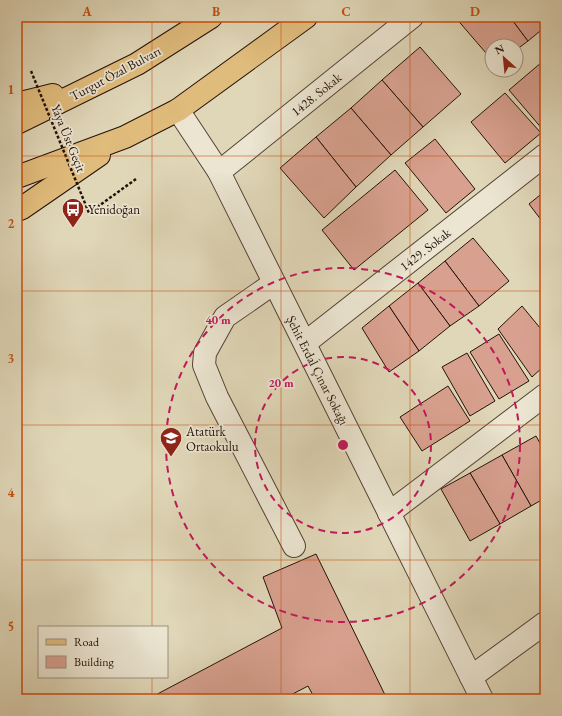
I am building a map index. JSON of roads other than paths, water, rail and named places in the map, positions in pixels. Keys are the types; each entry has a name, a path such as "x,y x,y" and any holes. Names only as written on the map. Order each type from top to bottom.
{"main road":[{"name":"Turgut Özal Bulvarı","path":"17,123 137,64 210,17"},
{"path":"17,177 125,137 178,110 306,17"},
{"path":"17,104 65,91 137,64"},
{"path":"19,210 125,137"}],"street":[{"name":"1428. Sokak","path":"219,172 412,17"},
{"name":"Şehit Erdal Çınar Sokağı","path":"178,110 219,172 482,699"},
{"name":"1429. Sokak","path":"305,343 545,155"},
{"path":"274,283 225,317 205,352 204,365 217,397 294,546"},
{"path":"389,513 545,395"},
{"path":"471,677 545,623"}],"place":[{"name":"Yenidoğan","path":"73,228"},
{"name":"Atatürk Ortaokulu","path":"171,458"}]}
